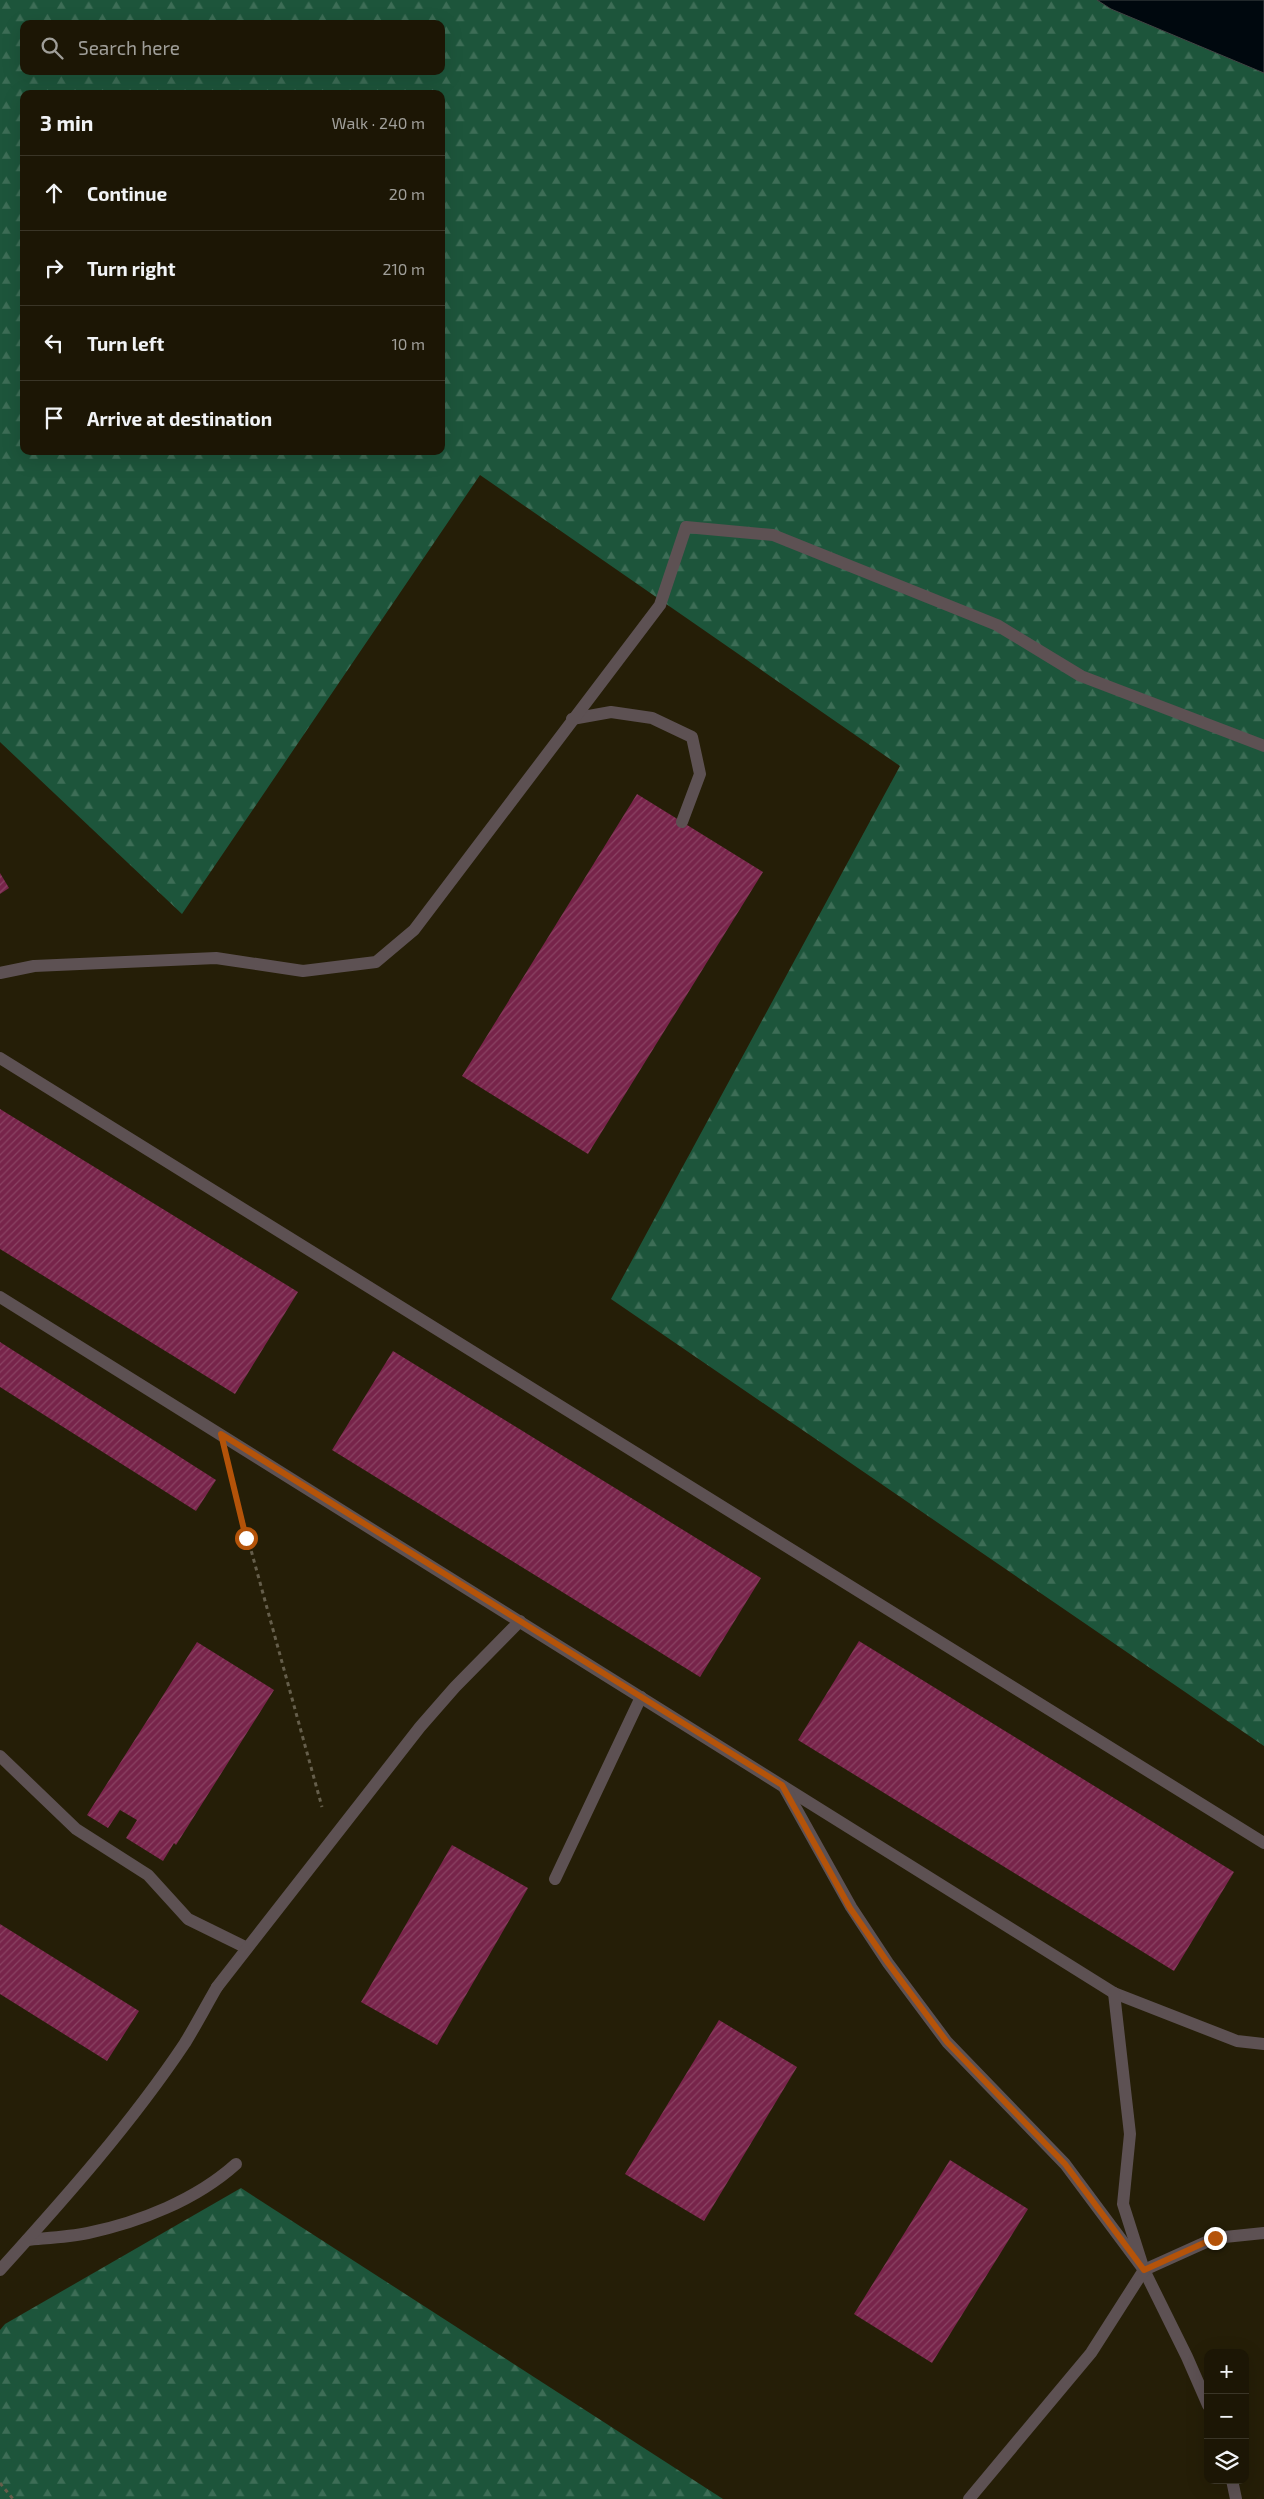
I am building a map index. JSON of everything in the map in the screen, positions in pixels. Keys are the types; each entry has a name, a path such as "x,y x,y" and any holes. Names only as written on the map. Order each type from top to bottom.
{"street":[{"path":"0,973 34,966 216,958 303,972 376,962 414,930 660,605 686,526 774,536 997,624 1081,676 1264,746"},
{"path":"572,719 611,712 652,718 692,737 700,774 682,822"},
{"path":"0,1058 1264,1844"},
{"path":"0,1297 1114,1993 1237,2041 1264,2044"},
{"path":"0,2270 103,2151 185,2043 217,1987 439,1704 520,1621"},
{"path":"555,1879 641,1697"},
{"path":"0,1756 76,1829 148,1875 188,1919 247,1948"},
{"path":"782,1785 850,1908 888,1963 947,2042 1065,2164 1144,2270"},
{"path":"1114,1993 1130,2134 1123,2204 1144,2270 1187,2356 1204,2396"},
{"path":"27,2240 87,2233 161,2210 204,2189 236,2164"},
{"path":"969,2499 1091,2353 1144,2270 1215,2238 1264,2233"},
{"path":"1233,2484 1236,2499"}],"path":[{"path":"221,1434 236,1500 332,1840"},
{"path":"0,2483 13,2499"}],"green space":[{"path":"0,0 1097,0 1111,9 1264,73 1264,1746 611,1299 900,766 480,475 182,914 0,742"},
{"path":"241,2188 723,2499 0,2499 0,2330 5,2324"}],"shaded area":[{"path":"1097,0 1264,0 1264,73 1111,9"}],"building":[{"path":"637,794 763,872 588,1154 462,1076"},
{"path":"0,873 9,888 0,894"},
{"path":"0,1109 298,1292 235,1394 0,1249"},
{"path":"0,1342 216,1480 196,1511 0,1387"},
{"path":"393,1351 761,1578 700,1677 332,1450"},
{"path":"859,1641 1234,1872 1174,1971 798,1740"},
{"path":"197,1642 274,1690 176,1845 174,1843 163,1861 126,1838 137,1820 120,1810 108,1828 87,1815"},
{"path":"452,1845 528,1888 437,2045 361,2002"},
{"path":"0,1924 139,2011 107,2061 0,1994"},
{"path":"719,2020 797,2067 704,2221 625,2174"},
{"path":"950,2160 1028,2209 932,2363 854,2314"}],"route":[{"path":"246,1538 221,1434 782,1785 850,1908 888,1963 947,2042 1065,2164 1144,2270 1215,2238"}]}
